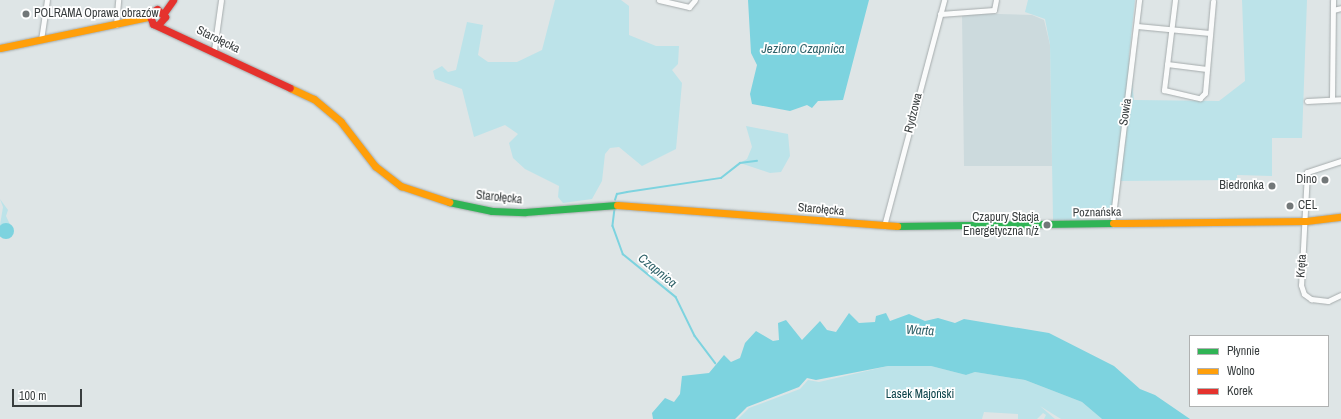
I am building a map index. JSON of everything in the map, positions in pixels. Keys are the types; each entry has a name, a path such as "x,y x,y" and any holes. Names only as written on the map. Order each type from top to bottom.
{"street":[{"path":"41,40 46,0"},
{"path":"116,25 118,0"},
{"path":"156,21 169,0"},
{"path":"162,11 173,0"},
{"path":"214,50 221,0"},
{"path":"659,0 688,7 695,0"},
{"name":"Rydzowa","path":"886,226 944,0"},
{"path":"940,14 946,12 994,10 996,0"},
{"name":"Sowia","path":"1112,224 1139,0"},
{"path":"1175,0 1167,64 1166,93 1200,98 1205,93 1213,0 1206,0"},
{"path":"1332,99 1333,0"},
{"path":"1333,10 1341,8"},
{"path":"156,21 152,10 162,11"},
{"name":"Starołęcka","path":"0,48 116,25 156,21 183,36 314,99 341,122 384,174 430,198 507,212 598,204 886,226"},
{"path":"1136,26 1210,33"},
{"path":"1167,64 1207,69"},
{"path":"1307,101 1341,99"},
{"path":"1306,221 1307,172 1341,161"},
{"name":"Poznańska","path":"886,226 1306,221 1341,217"},
{"name":"Kręta","path":"1306,221 1302,291 1308,298 1320,301 1341,295"}],"shaded area":[{"path":"962,13 1032,15 1044,20 1050,45 1052,166 964,166"}],"green space":[{"path":"555,0 621,0 629,6 629,35 656,46 679,46 678,64 672,70 682,83 676,149 642,166 619,147 610,148 605,154 602,181 592,199 563,203 558,197 559,186 525,169 513,158 509,143 518,134 505,125 474,137 462,89 435,79 433,71 442,66 448,72 456,70 467,22 483,25 478,55 488,62 517,62 542,50"},
{"path":"1028,0 1135,0 1129,56 1134,100 1219,101 1245,81 1242,0 1307,0 1302,138 1272,138 1272,176 1237,175 1237,180 1118,181 1115,211 1081,210 1080,220 1053,220 1050,45 1045,19 1025,12"},
{"path":"746,126 788,134 790,156 781,172 770,173 740,163 747,159 752,147"},
{"path":"0,199 8,210 6,216 13,231 0,225 3,207"},
{"name":"Lasek Majoński","path":"888,366 931,366 966,375 975,372 1025,380 1082,402 1102,419 1061,419 1040,406 1055,419 1044,419 1046,415 1043,413 1037,419 1018,419 1018,414 984,412 982,419 738,419 749,408 800,389 808,380 819,382"}],"water":[{"name":"Jezioro Czapnica","path":"748,0 869,0 843,100 818,101 812,108 807,105 790,111 752,104 750,94 757,65 751,53"},
{"path":"3,223 9,223 14,228 14,234 9,239 3,239 -1,236 -1,226"},
{"name":"Warta","path":"849,313 859,323 875,322 876,316 886,313 890,321 909,314 925,321 938,318 955,323 964,319 1049,333 1114,366 1140,389 1155,395 1190,419 1102,419 1082,402 1025,380 975,372 966,375 931,366 888,366 816,380 807,378 799,387 747,407 735,419 653,419 652,413 665,398 674,402 680,394 682,376 709,373 724,355 731,362 740,358 745,343 756,331 773,341 779,340 778,323 786,320 802,340 820,321 827,330 836,332"}],"waterway":[{"name":"Czapnica","path":"615,200 617,194 721,178 740,163 757,161"},
{"name":"Czapnica","path":"615,209 613,226 623,254 676,297 695,336 715,363"}],"traffic: fast":[{"path":"449,202 492,211 525,212 617,205"},
{"path":"897,226 1113,223"}],"traffic: slow":[{"path":"0,48 149,17"},
{"path":"290,88 314,99 341,122 375,166 401,186 449,202"},
{"path":"617,205 897,226"},
{"path":"1113,223 1306,221 1341,217"}],"traffic: jam":[{"path":"164,13 173,0"},
{"path":"158,25 165,17 157,9 149,14 153,24 290,88"}],"place":[{"name":"POLRAMA Oprawa obrazów","path":"26,14"},
{"name":"Dino","path":"1325,180"},
{"name":"Biedronka","path":"1272,186"},
{"name":"CEL","path":"1290,206"},
{"name":"Czapury Stacja Energetyczna n/ż","path":"1047,225"}]}
